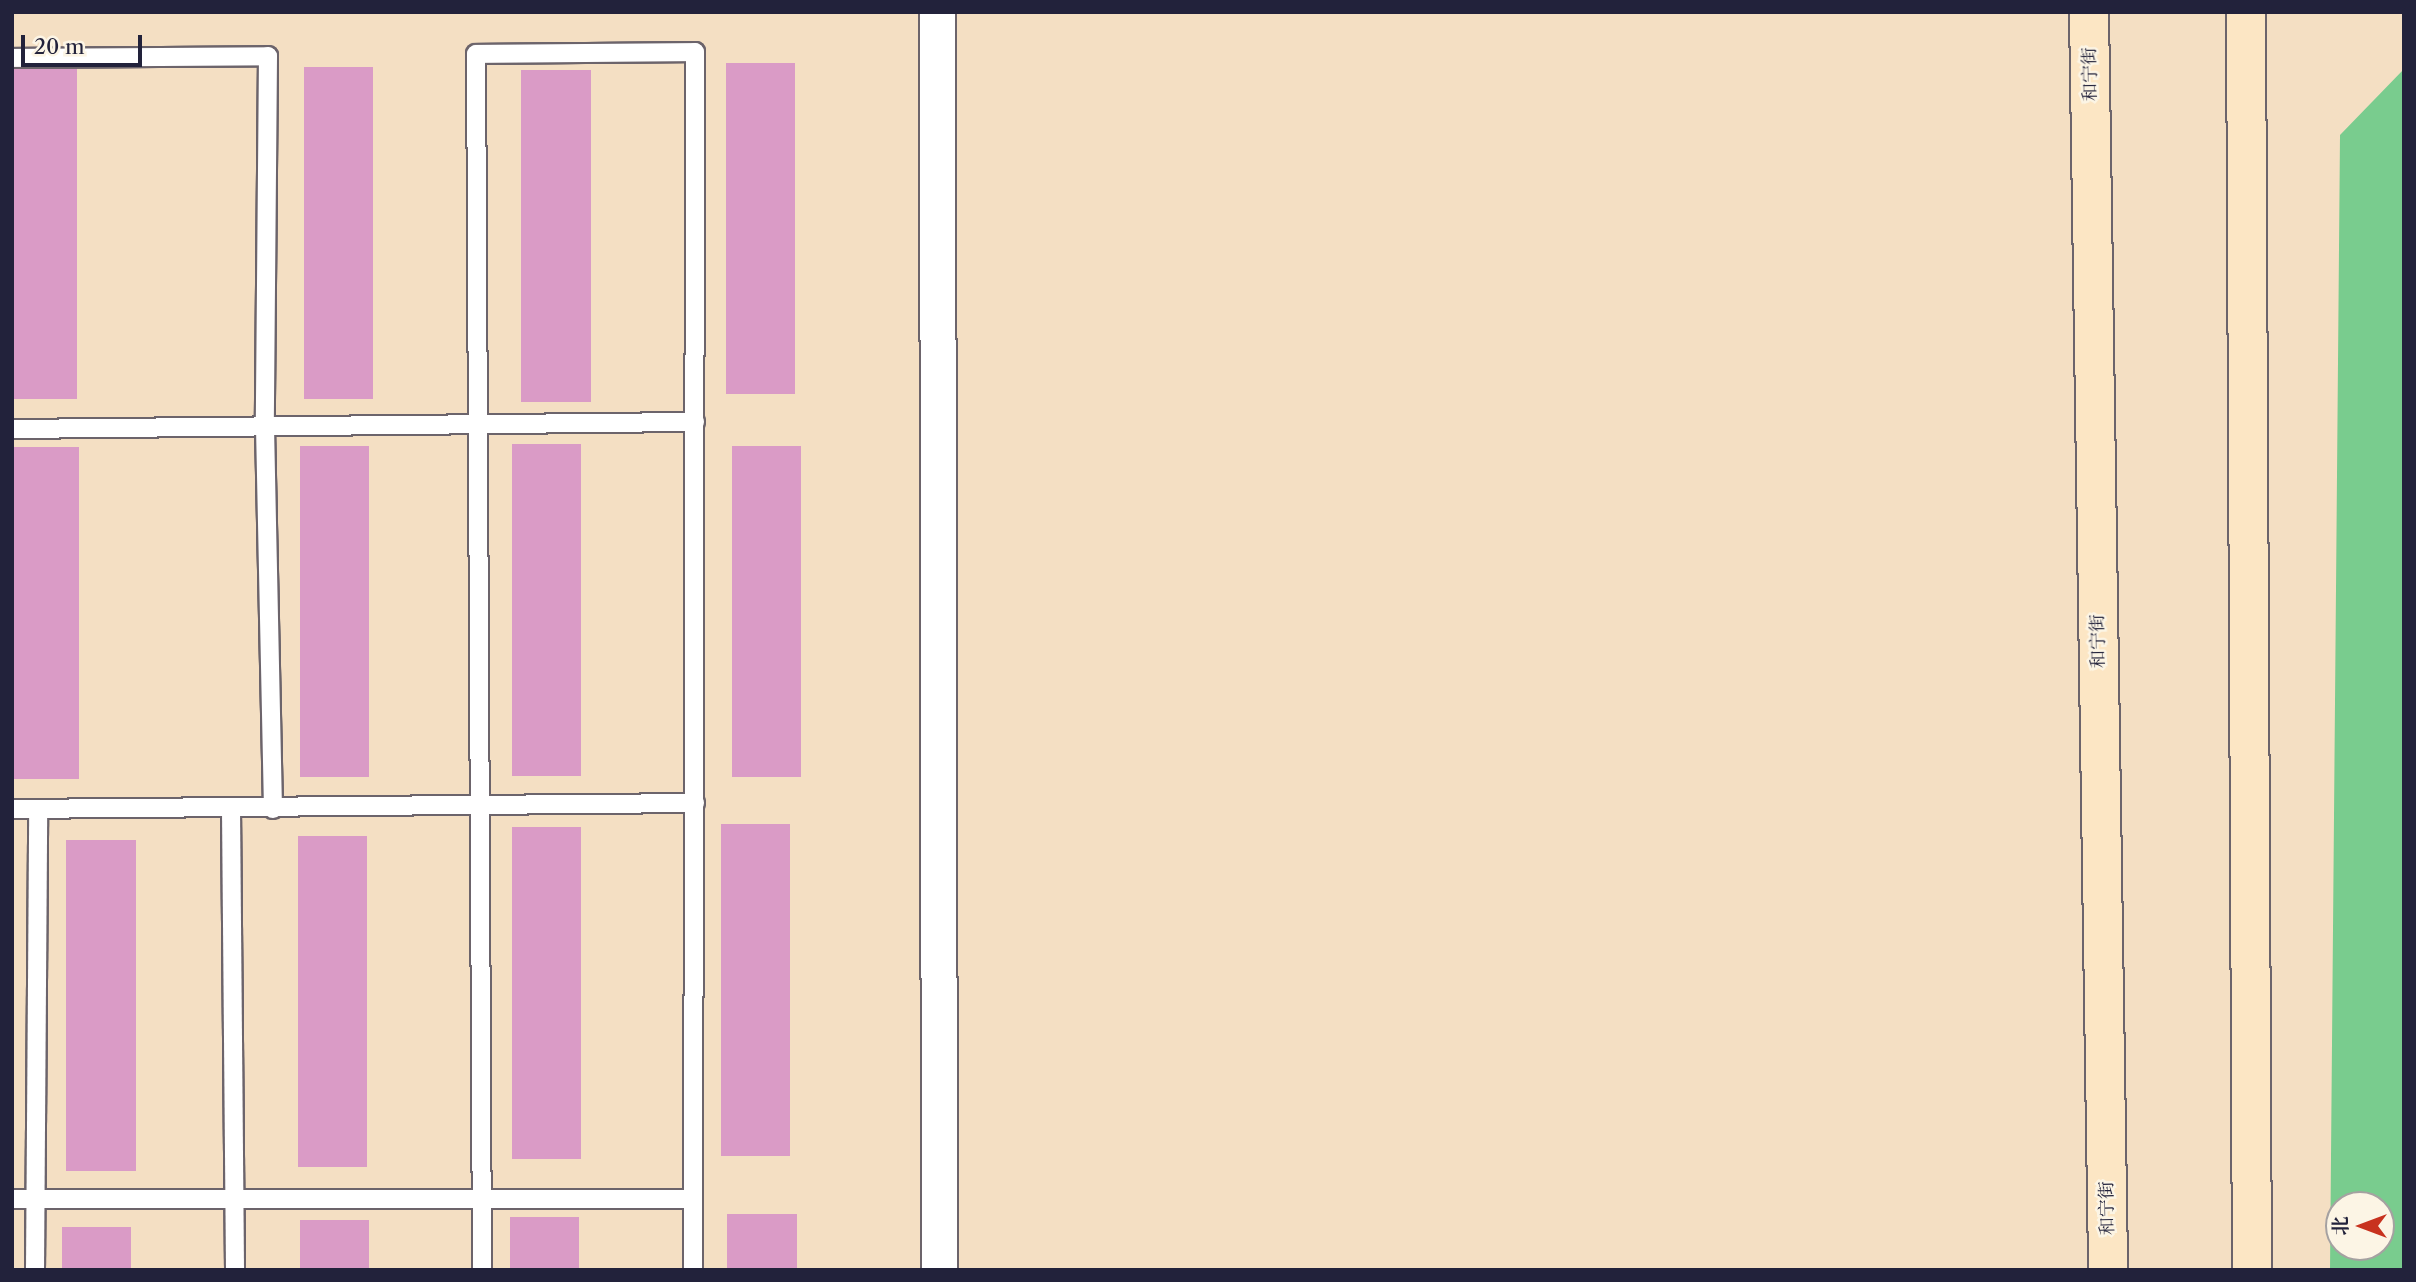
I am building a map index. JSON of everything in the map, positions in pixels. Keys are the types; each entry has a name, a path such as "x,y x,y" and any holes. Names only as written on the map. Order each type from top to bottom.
{"main road":[{"name":"和宁街","path":"2089,12 2108,1270"},
{"path":"2246,12 2252,1270"}],"street":[{"path":"937,12 939,1270"}],"lane":[{"path":"482,1270 476,54 695,52 693,1270"},
{"path":"12,58 268,56 265,427 273,809"},
{"path":"12,429 695,422"},
{"path":"12,809 273,809 695,803"},
{"path":"35,1270 38,809"},
{"path":"232,809 235,1270"},
{"path":"12,1199 693,1199"}],"green space":[{"path":"2404,69 2404,1270 2330,1270 2330,1261 2395,1261 2395,1191 2331,1191 2340,135"}],"building":[{"path":"726,63 795,63 795,394 726,394"},
{"path":"12,67 77,67 77,399 12,399"},
{"path":"304,67 373,67 373,399 304,399"},
{"path":"521,70 591,70 591,402 521,402"},
{"path":"512,444 581,444 581,776 512,776"},
{"path":"300,446 369,446 369,777 300,777"},
{"path":"732,446 801,446 801,777 732,777"},
{"path":"12,447 79,447 79,779 12,779"},
{"path":"721,824 790,824 790,1156 721,1156"},
{"path":"512,827 581,827 581,1159 512,1159"},
{"path":"298,836 367,836 367,1167 298,1167"},
{"path":"66,840 136,840 136,1171 66,1171"},
{"path":"727,1214 797,1214 797,1270 727,1270"},
{"path":"510,1217 579,1217 579,1270 510,1270"},
{"path":"300,1220 369,1220 369,1270 300,1270"},
{"path":"62,1227 131,1227 131,1270 62,1270"}]}
